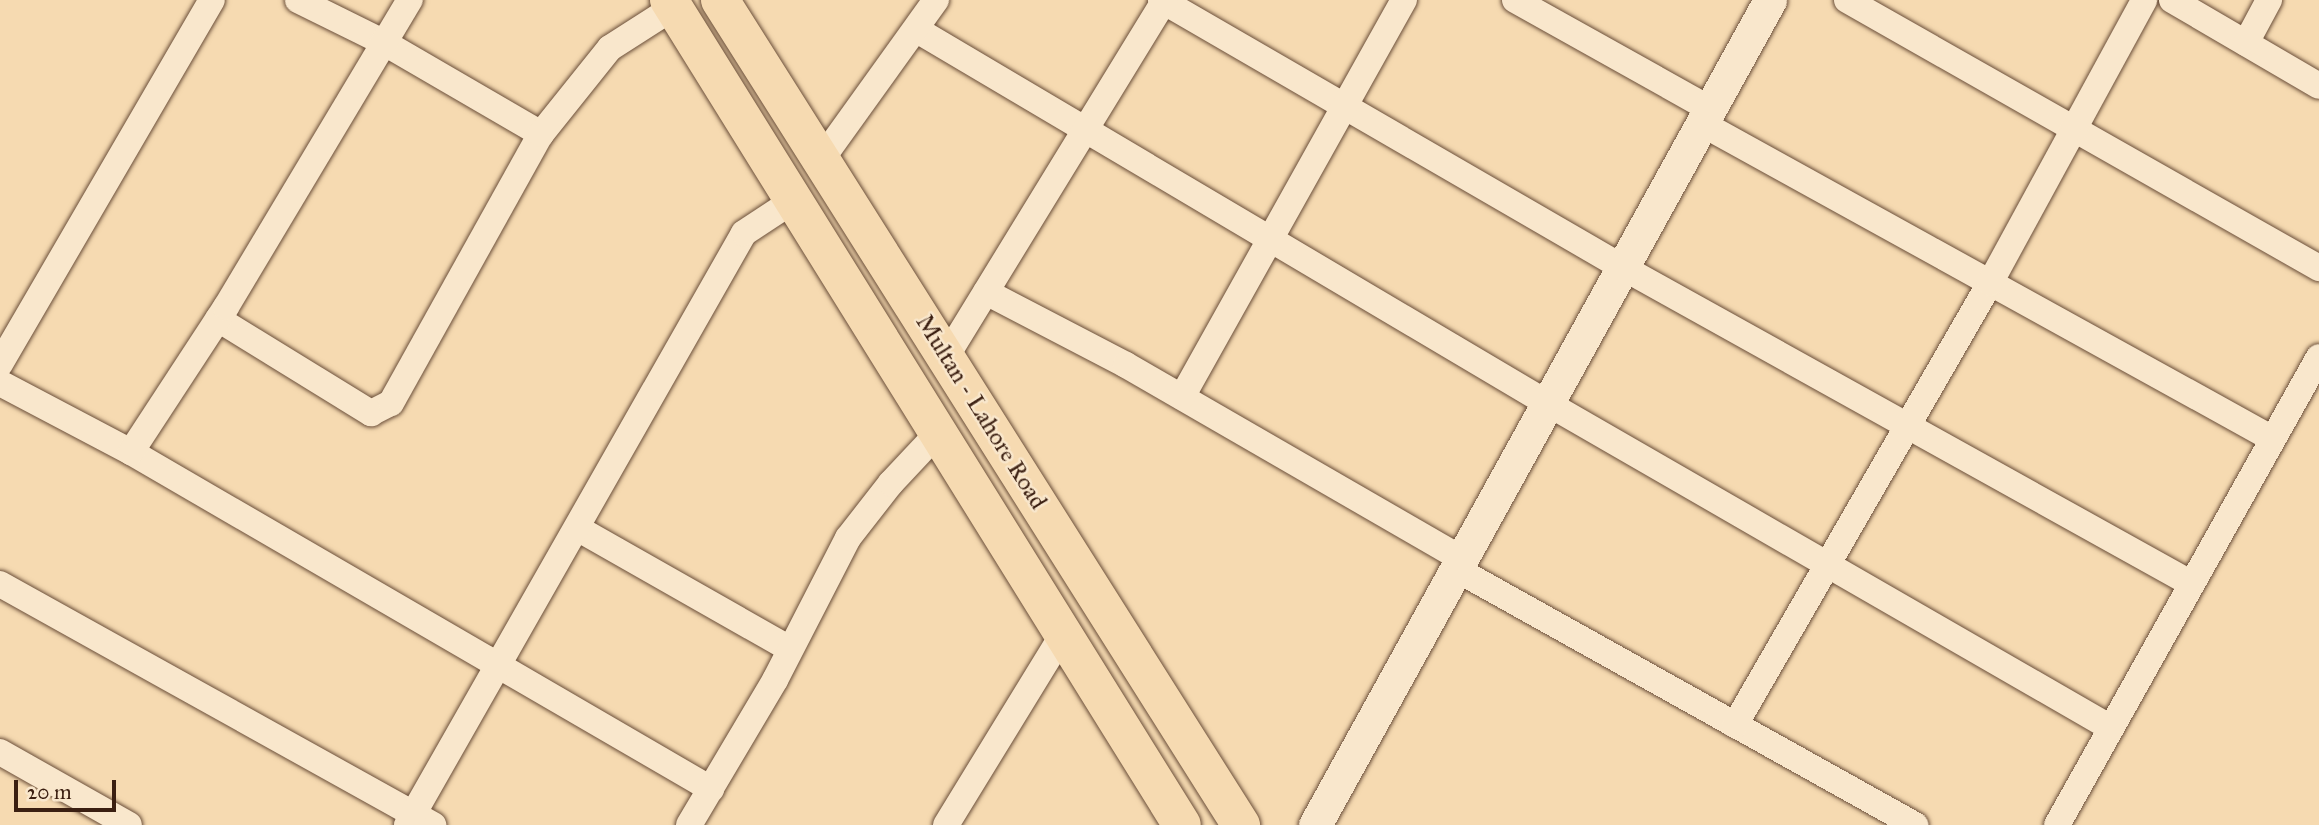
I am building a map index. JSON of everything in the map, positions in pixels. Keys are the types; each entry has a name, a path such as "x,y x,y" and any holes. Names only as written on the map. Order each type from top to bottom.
{"main road":[{"name":"Multan - Lahore Road","path":"720,0 1241,825"},
{"name":"Multan - Lahore Road","path":"672,4 1182,825"}],"street":[{"path":"0,363 212,0"},
{"path":"298,0 383,42 541,134"},
{"path":"131,452 218,319 410,0"},
{"path":"821,160 936,0"},
{"path":"1182,397 1404,0"},
{"path":"1515,0 1705,116 1990,283 2273,439"},
{"path":"1315,825 1770,0"},
{"path":"1847,0 2319,268"},
{"path":"1735,725 1990,283 2144,0"},
{"path":"2172,0 2319,86"},
{"path":"2246,43 2269,0"},
{"path":"946,357 1163,1 1906,428 2192,583"},
{"path":"218,319 371,413 390,403 541,134 610,48 672,4"},
{"path":"917,30 1547,403 2111,728"},
{"path":"0,584 418,821 499,664 744,233 794,200"},
{"path":"986,292 1182,397 1459,564 1735,725 1915,825"},
{"path":"2057,825 2319,357"},
{"path":"0,383 131,452 711,789"},
{"path":"689,825 790,649 848,538 891,483 938,433"},
{"path":"577,528 790,649"},
{"path":"946,825 1063,634"},
{"path":"0,752 129,825"}]}
